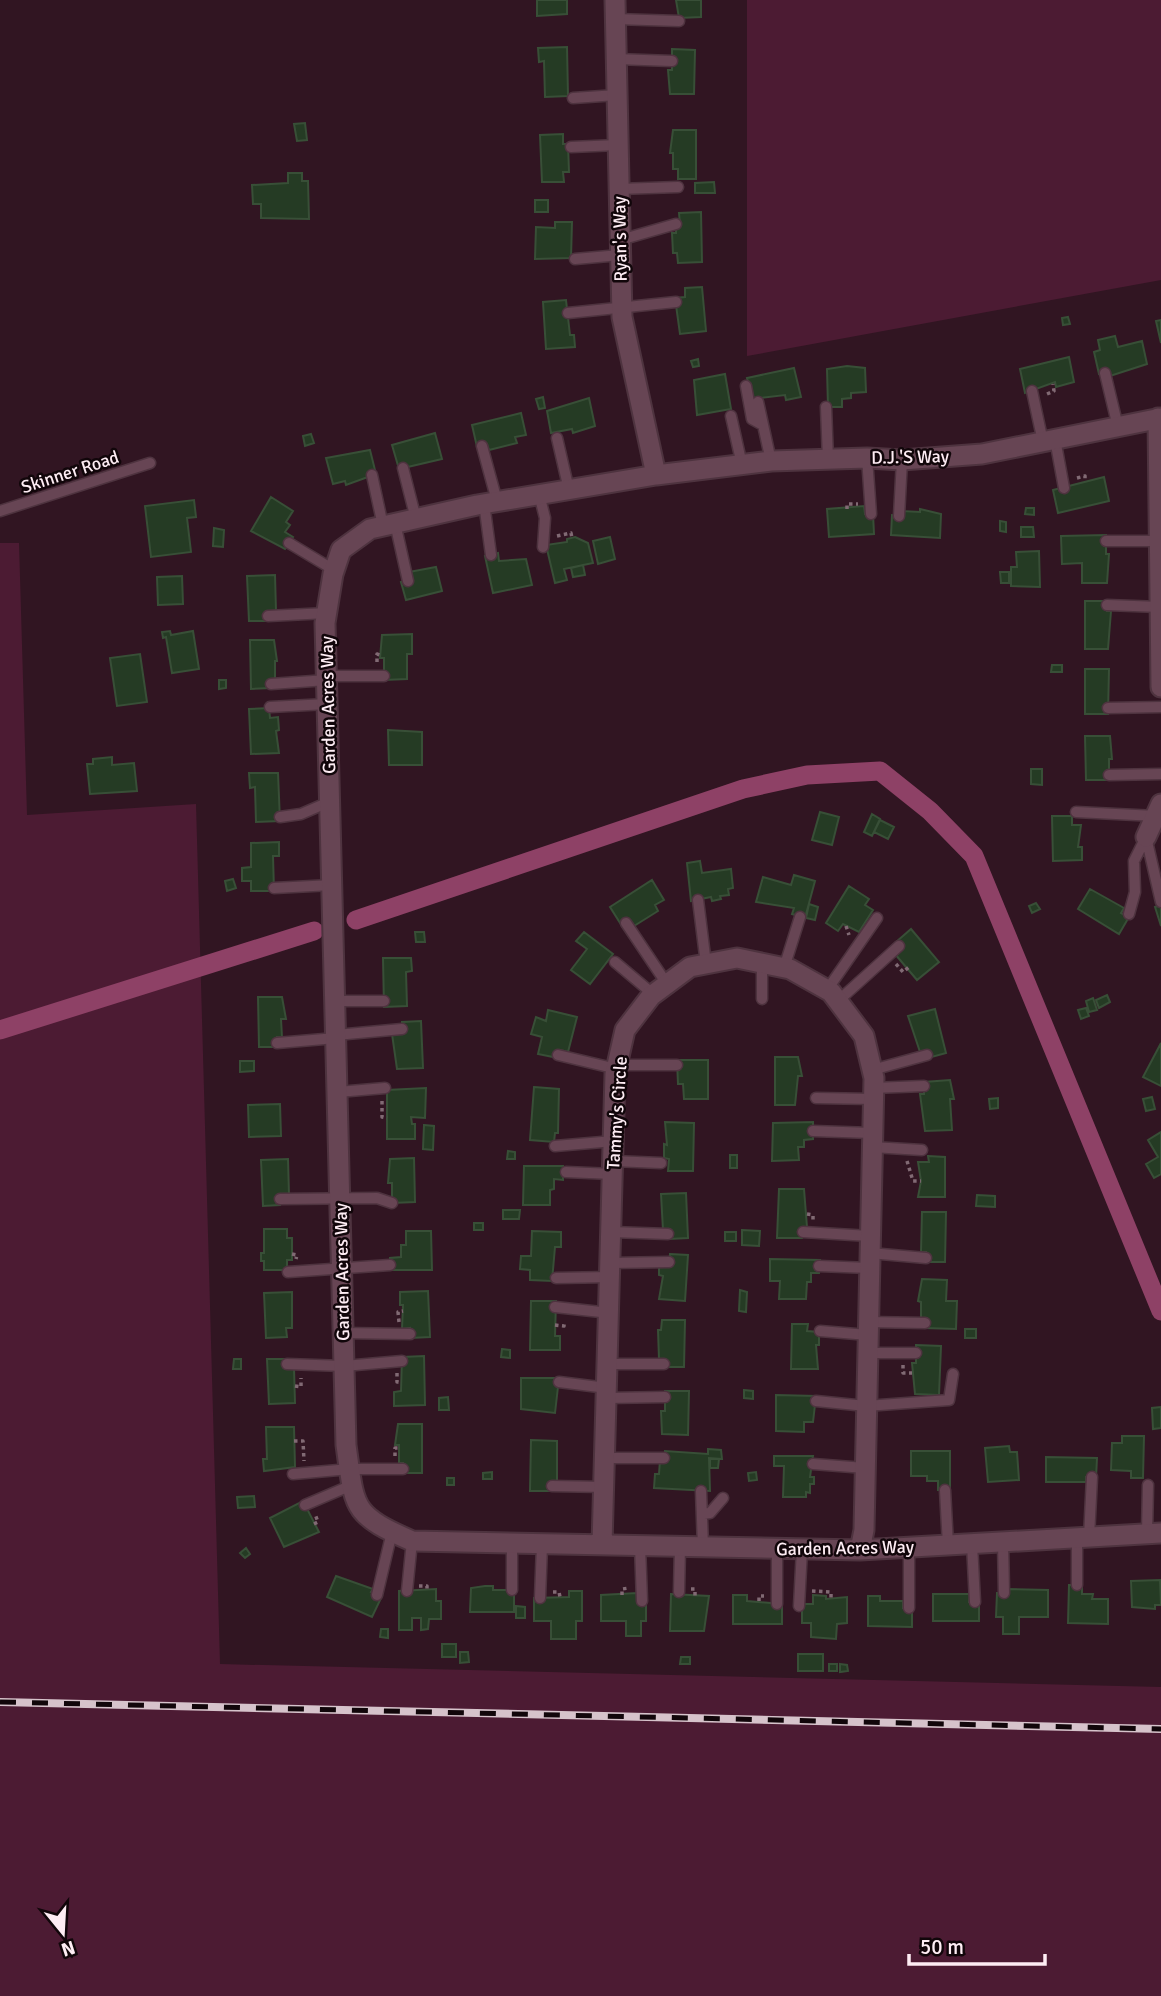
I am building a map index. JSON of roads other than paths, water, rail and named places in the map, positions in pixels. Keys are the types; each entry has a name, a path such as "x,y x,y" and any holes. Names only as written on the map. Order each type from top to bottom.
{"street":[{"name":"Ryan's Way","path":"615,10 622,307 656,475"},
{"name":"D.J.'S Way","path":"656,475 771,461 867,458 902,460 982,454 1159,418"},
{"path":"1159,418 1161,687"},
{"name":"Garden Acres Way","path":"656,475 490,503 370,528 341,550 334,570 327,613 327,704 344,1366 354,1499 373,1523 412,1541 860,1550 1154,1533"},
{"name":"Tammy's Circle","path":"602,1545 606,1487 617,1067 625,1030 660,989 690,967 737,958 784,968 832,995 864,1036 873,1086 865,1468 860,1550"}],"lane":[{"path":"615,10 679,21"},
{"path":"616,59 672,61"},
{"path":"573,98 617,95"},
{"path":"571,147 618,145"},
{"path":"619,189 678,187"},
{"path":"575,259 620,248 676,224"},
{"path":"568,313 676,302"},
{"path":"1105,373 1118,427"},
{"path":"746,386 752,419 763,425"},
{"path":"1032,391 1064,488"},
{"path":"758,402 771,461"},
{"path":"826,407 828,460"},
{"path":"731,416 742,465"},
{"path":"557,438 569,489"},
{"path":"482,446 490,503 491,555"},
{"path":"867,458 870,514"},
{"path":"899,516 902,460"},
{"name":"Skinner Road","path":"0,511 150,463"},
{"path":"403,467 416,519"},
{"path":"372,475 408,581"},
{"path":"539,494 545,518 544,543"},
{"path":"1106,541 1159,547"},
{"path":"289,543 334,570"},
{"path":"1107,605 1160,617"},
{"path":"268,616 327,613"},
{"path":"271,684 384,676"},
{"path":"270,707 327,704"},
{"path":"1108,708 1161,707"},
{"path":"1109,775 1161,774"},
{"path":"280,817 301,814 330,802"},
{"path":"1076,812 1156,823"},
{"path":"1156,823 1161,902"},
{"path":"1129,914 1135,892 1134,861 1156,823"},
{"path":"274,888 332,885"},
{"path":"698,900 706,964"},
{"path":"784,968 800,917"},
{"path":"832,995 877,918"},
{"path":"626,923 660,989"},
{"path":"832,995 899,946"},
{"path":"615,962 660,989"},
{"path":"762,963 762,999"},
{"path":"335,1001 384,1001"},
{"path":"277,1043 402,1030"},
{"path":"558,1055 617,1067 677,1065"},
{"path":"873,1086 927,1055"},
{"path":"816,1098 873,1086 924,1086"},
{"path":"338,1092 383,1089"},
{"path":"813,1130 872,1140 904,1149 922,1150"},
{"path":"555,1146 613,1158 661,1163"},
{"path":"566,1172 613,1158"},
{"path":"280,1199 377,1198 392,1203"},
{"path":"612,1231 668,1234"},
{"path":"803,1232 870,1253 926,1258"},
{"path":"819,1266 870,1253"},
{"path":"556,1278 669,1262"},
{"path":"288,1272 390,1265"},
{"path":"555,1307 610,1312"},
{"path":"868,1337 925,1323"},
{"path":"820,1331 868,1337 916,1353"},
{"path":"343,1333 410,1334"},
{"path":"287,1364 344,1366 402,1361"},
{"path":"608,1364 664,1364"},
{"path":"816,1401 866,1406 949,1400 953,1374"},
{"path":"559,1382 608,1393 665,1397"},
{"path":"606,1458 664,1458"},
{"path":"813,1464 865,1468"},
{"path":"299,1474 351,1477 403,1469"},
{"path":"305,1504 351,1477"},
{"path":"1077,1585 1092,1477"},
{"path":"1148,1485 1154,1533"},
{"path":"552,1486 606,1487"},
{"path":"945,1490 948,1545"},
{"path":"701,1491 703,1547"},
{"path":"702,1514 710,1513 723,1498"},
{"path":"377,1595 392,1532"},
{"path":"407,1591 412,1541"},
{"path":"1003,1542 1004,1593"},
{"path":"512,1544 512,1590"},
{"path":"972,1544 975,1602"},
{"path":"540,1598 542,1545"},
{"path":"640,1546 642,1601"},
{"path":"679,1592 680,1547"},
{"path":"909,1548 909,1608"},
{"path":"777,1549 777,1604"},
{"path":"799,1606 802,1549"}],"waterway":[{"path":"356,920 743,789 807,775 880,771 930,811 974,856 1161,1311"},
{"path":"0,1030 314,931"}],"railway":[{"path":"0,1702 1161,1729"}]}
